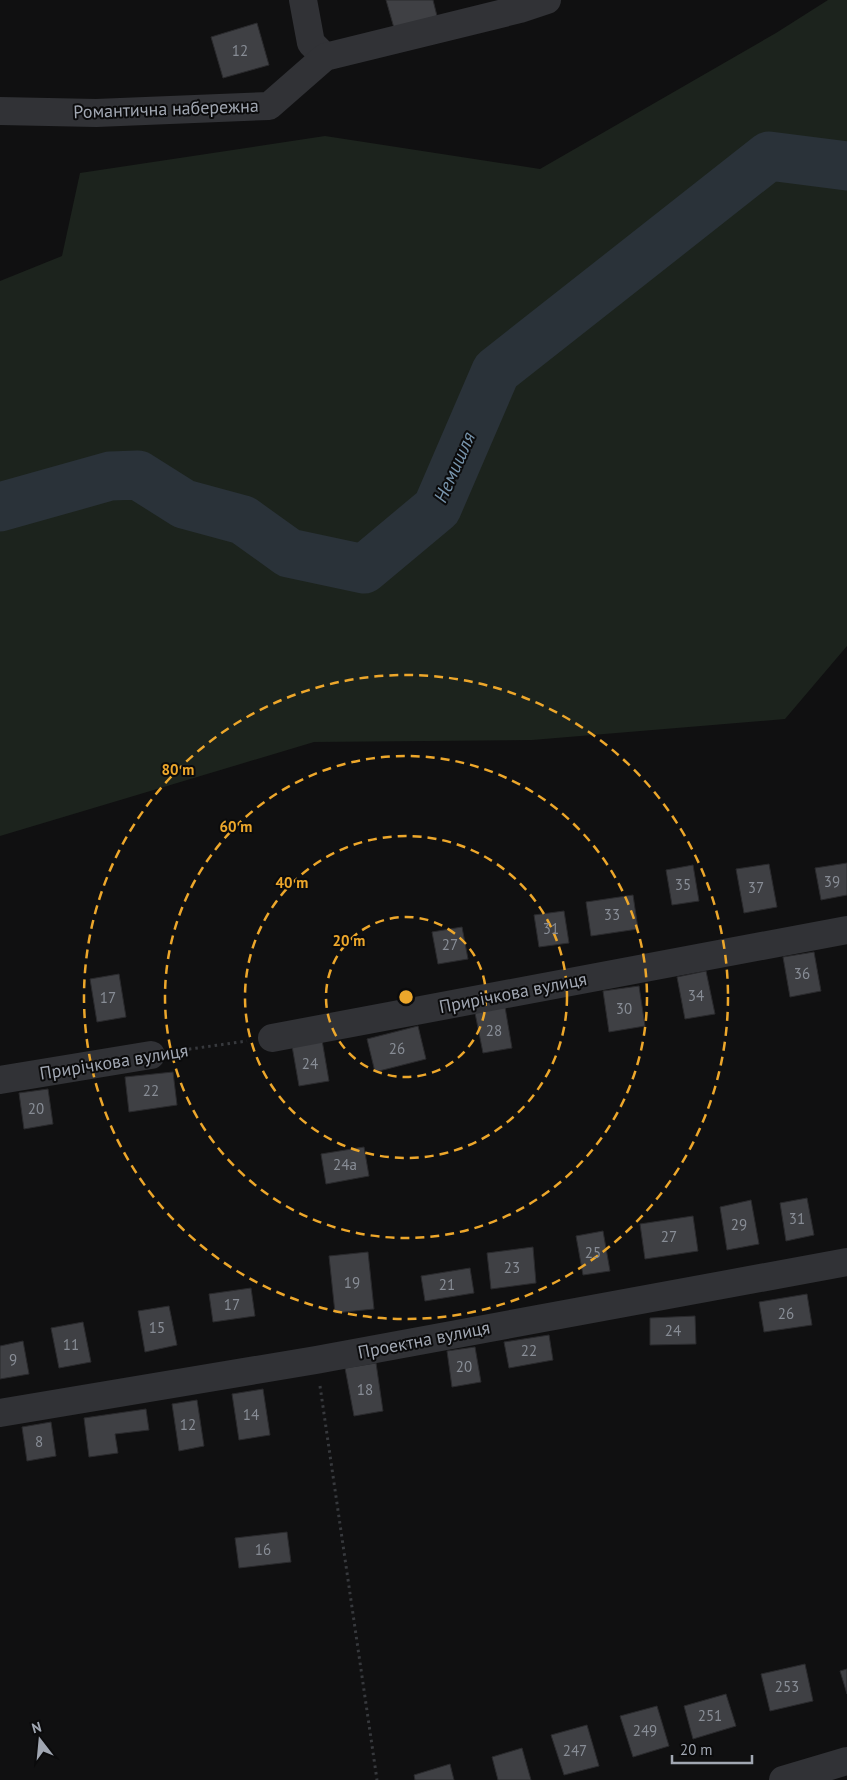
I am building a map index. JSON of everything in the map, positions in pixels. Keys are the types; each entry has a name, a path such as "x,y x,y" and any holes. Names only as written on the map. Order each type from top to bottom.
{"street":[{"path":"303,0 311,43 325,57"},
{"name":"Романтична набережна","path":"0,111 96,113 269,106 325,57 519,4 547,0"},
{"name":"Прирічкова вулиця","path":"272,1038 847,930"},
{"name":"Прирічкова вулиця","path":"0,1080 151,1055"},
{"name":"Проектна вулиця","path":"0,1413 316,1360 847,1262"},
{"path":"783,1780 847,1761"}],"path":[{"name":"Прирічкова вулиця","path":"151,1055 272,1038"},
{"path":"316,1360 377,1780"}],"shaded area":[{"path":"828,0 847,0 847,646 785,719 532,740 314,742 0,836 0,281 62,256 80,173 325,136 540,169 776,33"}],"building":[{"path":"386,0 433,0 437,16 394,28"},
{"path":"257,23 269,65 223,78 211,37"},
{"path":"847,863 847,895 821,900 815,868"},
{"path":"769,864 777,907 744,913 736,869"},
{"path":"693,865 699,901 672,905 666,870"},
{"path":"633,895 638,929 591,936 586,902"},
{"path":"564,911 569,943 539,947 534,915"},
{"path":"462,927 468,959 438,964 432,932"},
{"path":"814,952 821,991 790,997 783,957"},
{"path":"706,971 715,1014 685,1019 677,977"},
{"path":"119,974 126,1017 97,1022 90,979"},
{"path":"639,986 645,1026 609,1032 603,991"},
{"path":"505,1007 512,1048 483,1053 475,1013"},
{"path":"418,1026 426,1059 375,1072 367,1039"},
{"path":"322,1040 329,1081 299,1086 292,1046"},
{"path":"173,1072 177,1105 129,1112 125,1077"},
{"path":"48,1089 53,1124 24,1129 19,1093"},
{"path":"364,1147 369,1176 326,1184 321,1154"},
{"path":"807,1198 814,1235 786,1241 780,1203"},
{"path":"751,1200 759,1244 727,1250 720,1207"},
{"path":"693,1216 698,1251 645,1259 640,1224"},
{"path":"603,1231 610,1271 583,1275 576,1236"},
{"path":"533,1247 536,1283 491,1289 487,1253"},
{"path":"368,1252 374,1309 335,1313 329,1256"},
{"path":"470,1268 474,1293 425,1301 421,1276"},
{"path":"251,1288 255,1316 213,1322 209,1294"},
{"path":"807,1294 812,1325 764,1332 759,1302"},
{"path":"169,1306 177,1345 145,1352 138,1311"},
{"path":"695,1316 696,1344 650,1345 650,1318"},
{"path":"83,1322 91,1362 59,1368 51,1328"},
{"path":"549,1335 553,1360 509,1368 504,1342"},
{"path":"23,1341 29,1374 0,1379 0,1346"},
{"path":"475,1347 481,1382 452,1387 447,1351"},
{"path":"376,1363 383,1411 354,1416 345,1368"},
{"path":"263,1389 270,1435 239,1440 232,1394"},
{"path":"197,1400 204,1446 179,1451 172,1404"},
{"path":"146,1409 149,1430 115,1434 118,1453 89,1457 84,1418"},
{"path":"51,1422 56,1456 27,1461 22,1427"},
{"path":"287,1532 291,1562 239,1568 235,1538"},
{"path":"805,1664 813,1701 770,1711 761,1674"},
{"path":"847,1669 847,1694 840,1671"},
{"path":"726,1694 736,1726 693,1739 684,1706"},
{"path":"657,1706 669,1746 633,1757 620,1716"},
{"path":"587,1725 599,1766 564,1775 551,1735"},
{"path":"522,1748 531,1780 498,1780 492,1757"},
{"path":"450,1764 454,1780 415,1780 414,1775"}],"waterway":[{"name":"Немишля","path":"0,507 110,476 138,475 184,504 243,520 289,553 364,569 437,508 496,371 769,156 847,166"}]}
